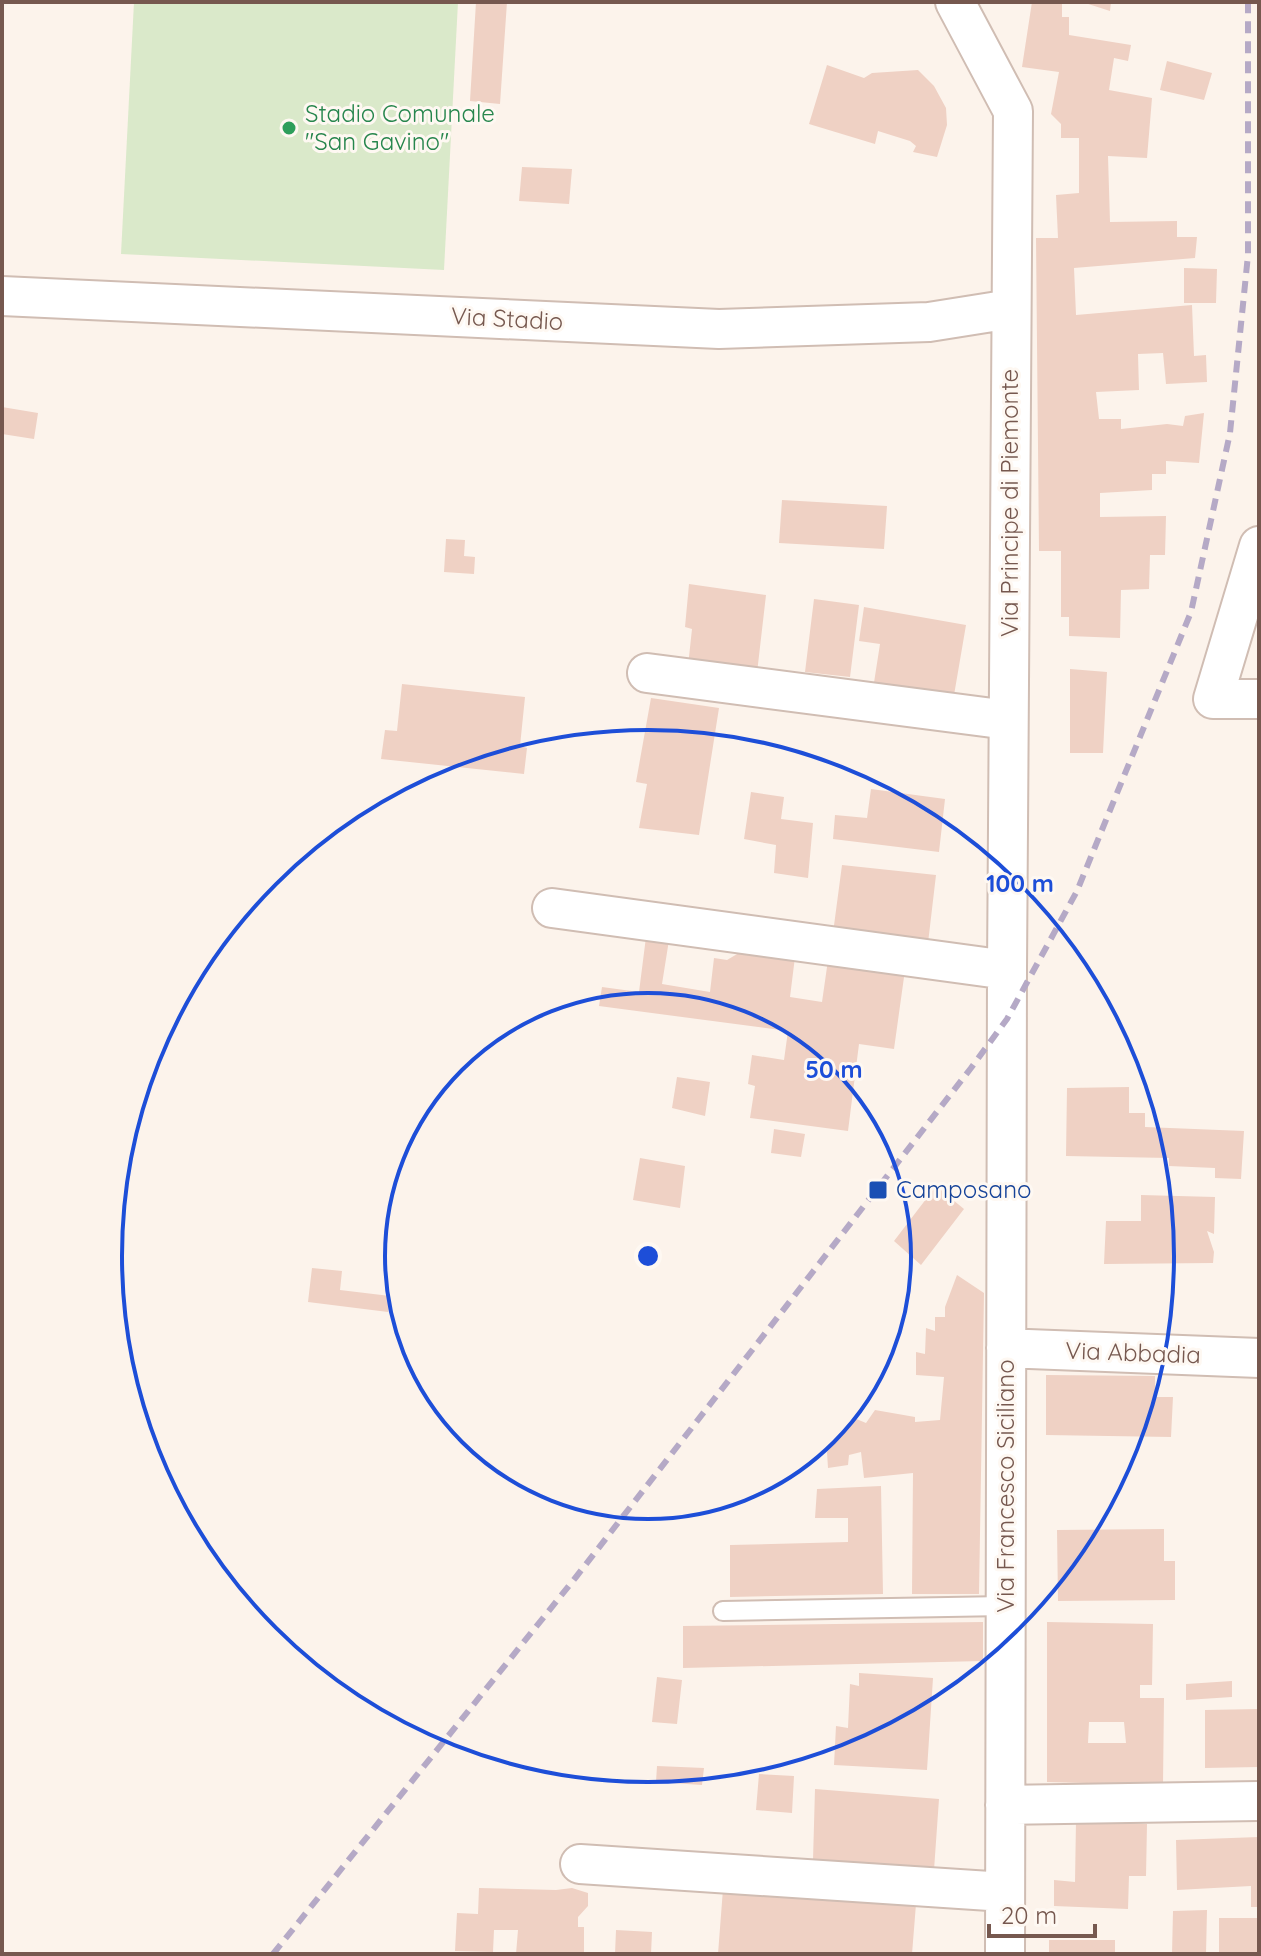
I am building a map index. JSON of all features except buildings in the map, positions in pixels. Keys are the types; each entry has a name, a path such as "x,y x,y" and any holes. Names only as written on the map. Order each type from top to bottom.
{"street":[{"name":"Via Principe di Piemonte","path":"955,2 1013,111 1007,1019"},
{"name":"Via Stadio","path":"2,296 719,329 929,322 1011,309"},
{"path":"1259,546 1213,699 1259,699"},
{"path":"647,673 1008,720"},
{"path":"552,908 1007,970"},
{"name":"Via Francesco Siciliano","path":"1005,1954 1007,1019"},
{"name":"Via Abbadia","path":"1006,1348 1259,1358"},
{"path":"1005,1805 1259,1801"},
{"path":"580,1864 1005,1892"}],"lane":[{"path":"723,1611 1005,1606"}],"green space":[{"name":"Stadio Comunale \"San Gavino\"","path":"134,2 458,2 444,270 121,254"}],"railway":[{"path":"273,1954 576,1577 971,1068 1007,1019 1077,891 1191,612 1230,433 1248,255 1248,2"}],"place":[{"name":"Stadio Comunale \"San Gavino\"","path":"289,128"},
{"name":"Camposano","path":"878,1190"}]}
